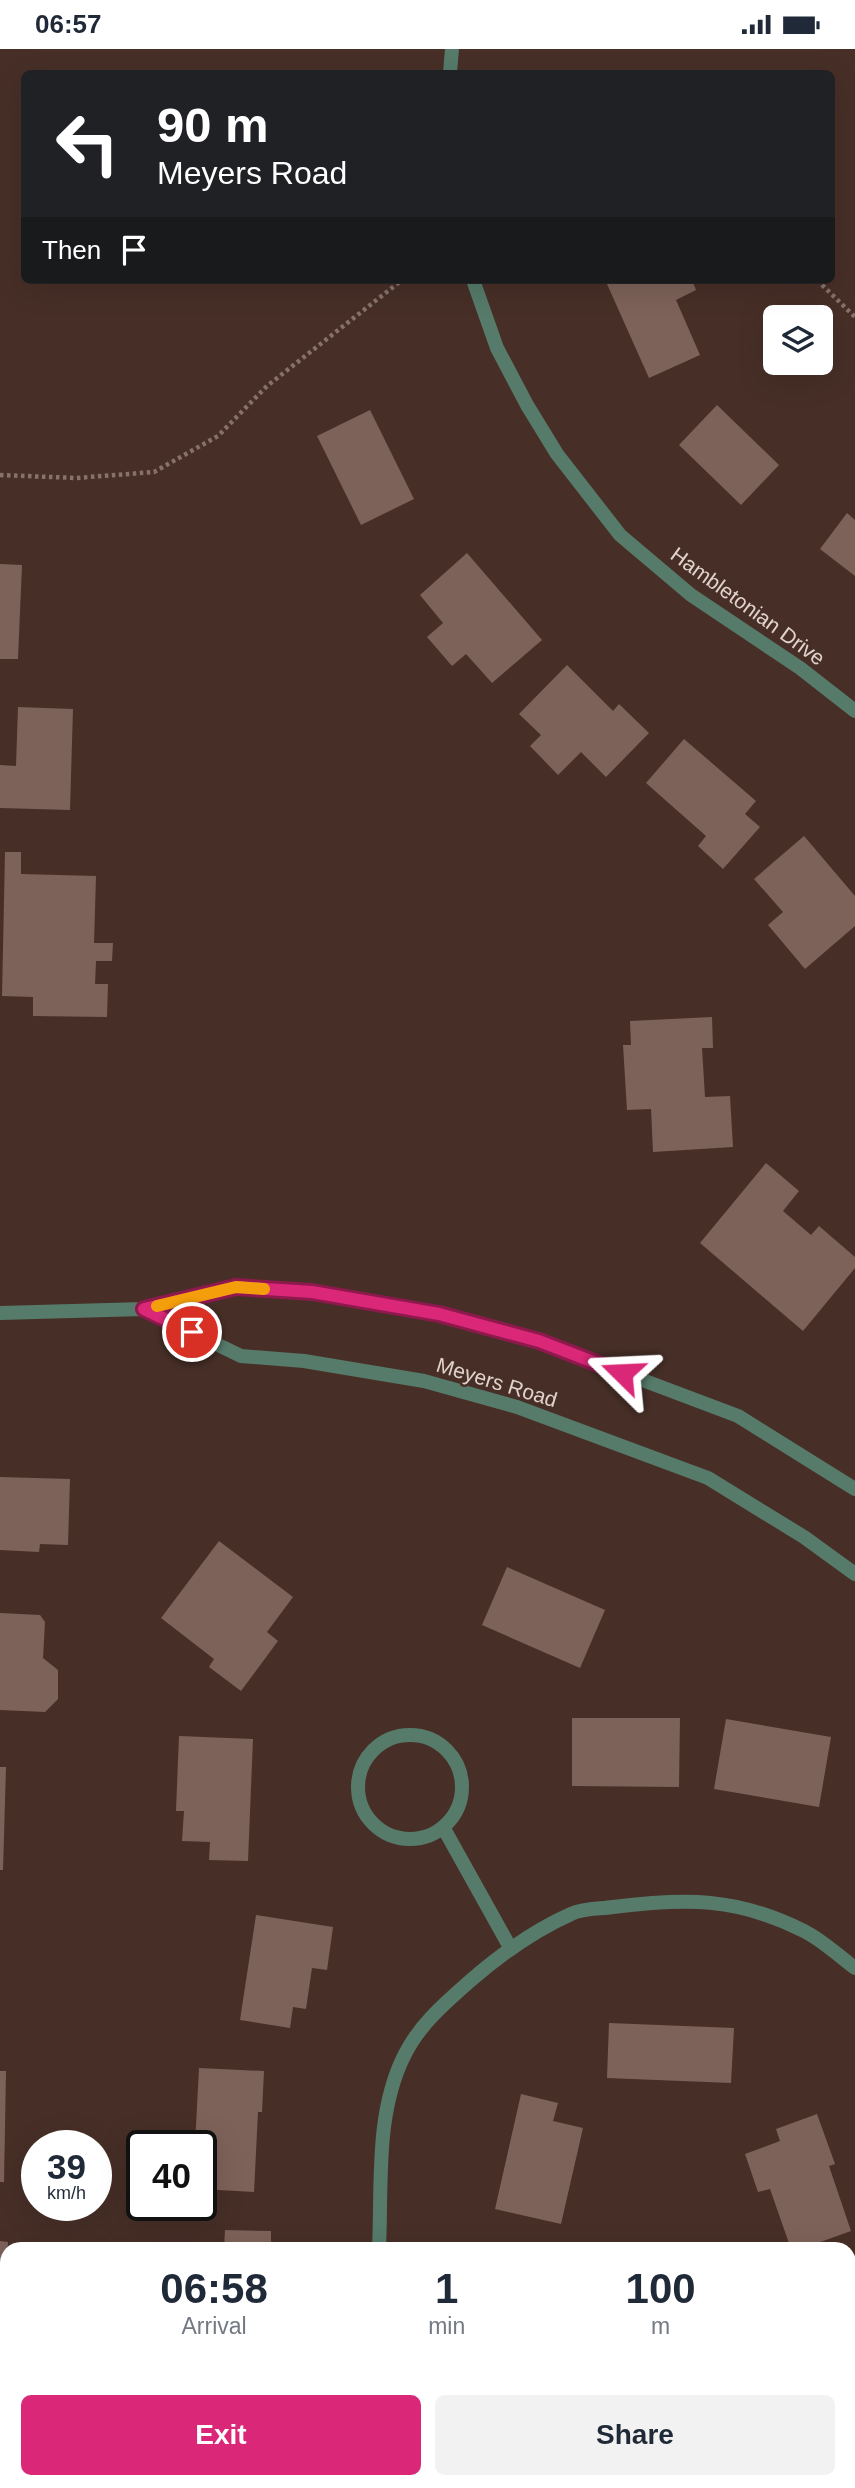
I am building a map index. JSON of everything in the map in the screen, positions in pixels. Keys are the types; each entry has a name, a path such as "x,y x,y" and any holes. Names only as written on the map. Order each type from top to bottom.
{"street":[{"path":"450,70 452,49"},
{"name":"Hambletonian Drive","path":"474,284 498,348 527,405 557,454 621,535 691,595 800,668 855,711"},
{"name":"Meyers Road","path":"0,1313 144,1309 236,1287 312,1292 439,1314 539,1341 738,1416 855,1489"},
{"name":"Meyers Road","path":"144,1309 241,1356 304,1360 424,1381 517,1406 708,1478 804,1537 855,1574"},
{"path":"422,1736 437,1742 449,1753 458,1767 460,1800 443,1827 427,1836 410,1839 392,1836 376,1827 364,1813 358,1796 358,1778 364,1761 376,1747 398,1737 422,1736"},
{"path":"443,1827 511,1949"},
{"path":"379,2242 384,2124 404,2055 431,2016 485,1968 511,1949 574,1912 642,1903 713,1901 748,1908 806,1931 855,1968"}],"path":[{"path":"0,475 76,478 154,472 218,436 267,386 397,284"},
{"path":"821,284 855,317"}],"building":[{"path":"607,284 694,284 696,290 676,300 700,355 649,378"},
{"path":"717,405 779,465 741,505 679,445"},
{"path":"370,410 414,499 361,525 317,436"},
{"path":"847,513 855,520 855,576 820,549"},
{"path":"467,553 542,640 492,683 466,654 452,666 427,637 443,623 420,595"},
{"path":"0,564 22,565 18,659 0,659"},
{"path":"567,665 613,711 619,704 649,733 606,777 581,752 558,775 530,746 541,735 519,714"},
{"path":"18,707 73,709 70,810 0,808 0,765 16,766"},
{"path":"684,739 756,801 745,814 760,827 723,869 698,846 706,836 646,783"},
{"path":"804,836 855,896 855,926 805,969 768,925 783,912 754,879"},
{"path":"5,852 21,852 21,874 96,876 94,943 113,943 112,961 96,961 95,984 108,984 107,1017 33,1016 33,997 2,996"},
{"path":"712,1017 713,1048 702,1048 705,1097 730,1096 733,1147 653,1152 651,1109 627,1110 623,1045 631,1045 630,1021"},
{"path":"766,1163 799,1191 783,1211 811,1235 819,1226 855,1257 855,1268 803,1331 700,1243"},
{"path":"0,1477 70,1479 68,1545 40,1544 39,1552 0,1550"},
{"path":"219,1541 293,1597 267,1632 278,1641 241,1691 209,1667 214,1659 161,1618"},
{"path":"507,1567 605,1610 580,1668 482,1625"},
{"path":"0,1613 40,1615 45,1622 43,1658 58,1670 58,1699 45,1712 0,1710"},
{"path":"572,1718 680,1718 679,1787 572,1786"},
{"path":"726,1719 831,1737 819,1807 714,1789"},
{"path":"179,1736 253,1739 248,1861 209,1860 210,1842 182,1841 184,1811 176,1811"},
{"path":"0,1767 6,1767 3,1870 0,1870"},
{"path":"256,1915 333,1927 327,1970 312,1968 306,2009 293,2007 290,2028 240,2020"},
{"path":"609,2023 734,2028 731,2083 607,2078"},
{"path":"199,2068 264,2071 262,2112 258,2112 254,2192 217,2190 217,2130 196,2130"},
{"path":"0,2071 6,2071 4,2182 0,2182"},
{"path":"521,2094 558,2103 553,2121 583,2128 561,2224 495,2209"},
{"path":"817,2114 835,2164 829,2166 851,2231 820,2242 789,2242 770,2189 758,2192 745,2154 780,2141 776,2129"},
{"path":"225,2230 271,2231 271,2242 224,2242"}],"slow traffic":[{"path":"157,1306 236,1287 264,1289"}],"route":[{"path":"192,1332 144,1309 236,1287 312,1292 439,1314 539,1341 622,1373"}]}
